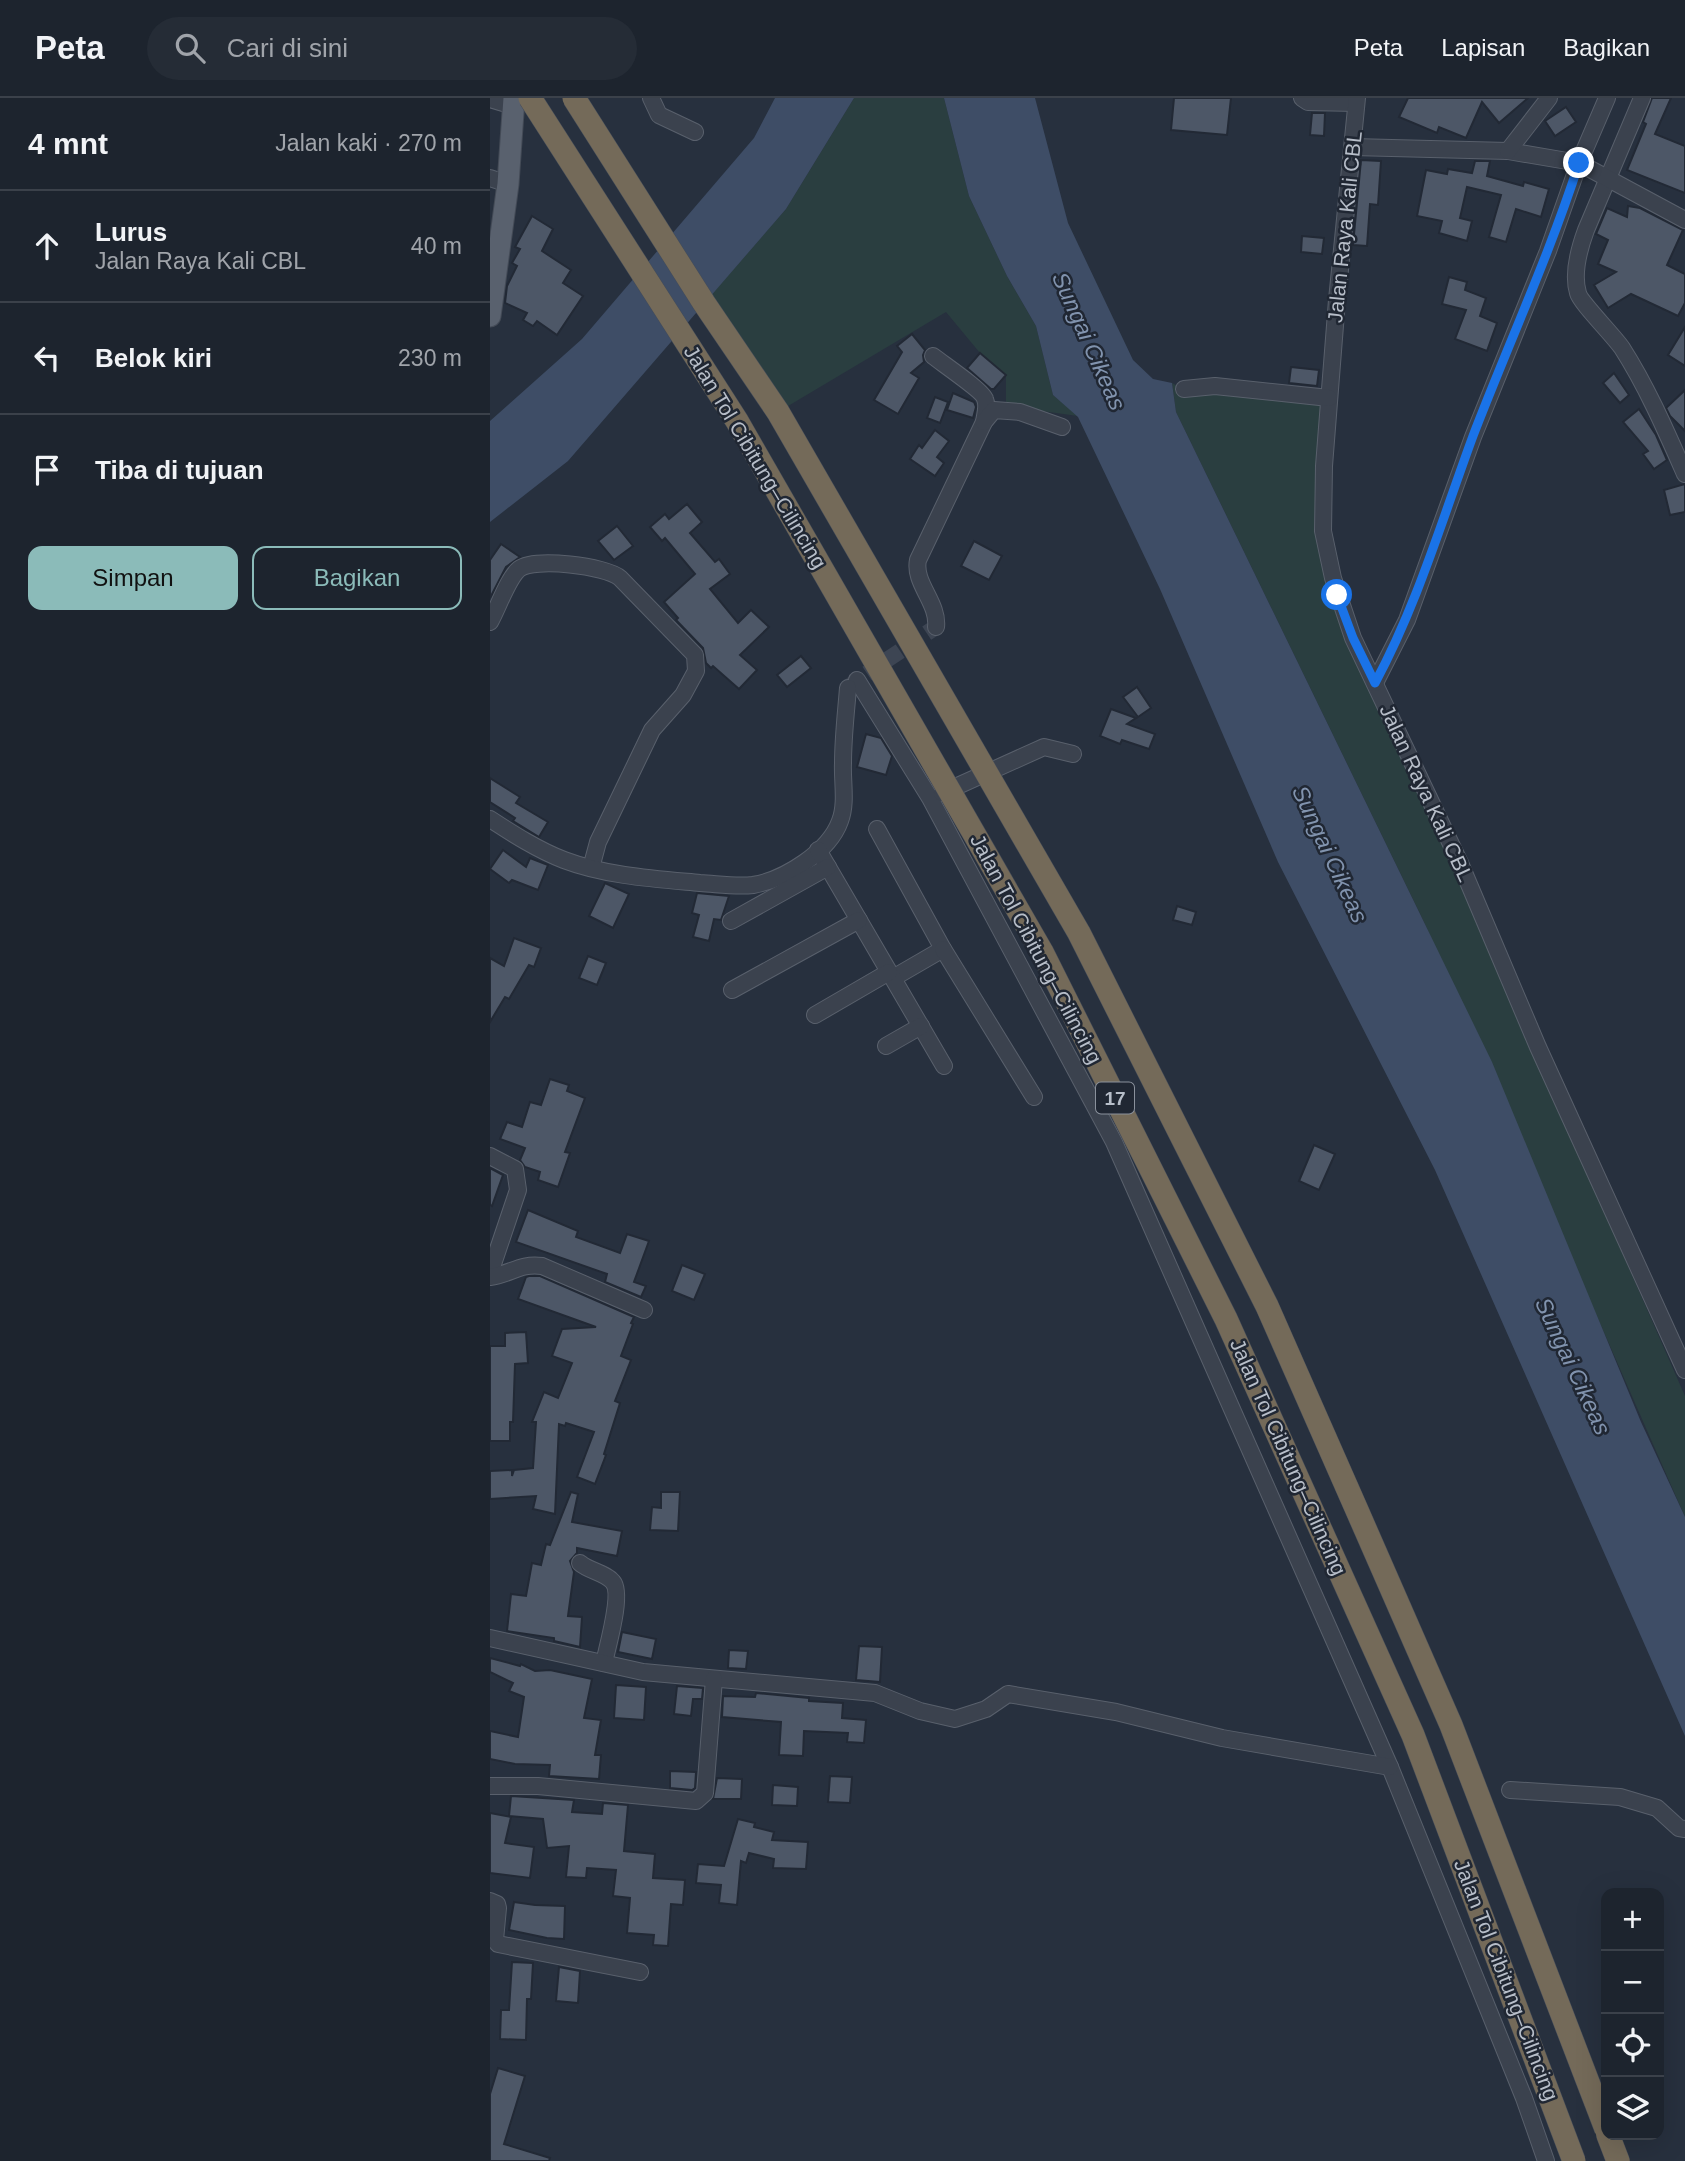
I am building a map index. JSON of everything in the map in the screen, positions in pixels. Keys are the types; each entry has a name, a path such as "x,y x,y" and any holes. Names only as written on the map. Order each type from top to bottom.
{"highway":[{"name":"Jalan Tol Cibitung–Cilincing","path":"574,98 704,303 778,412 1079,933 1267,1306 1335,1460 1451,1725 1601,2116"},
{"name":"Jalan Tol Cibitung–Cilincing","path":"519,101 737,421 1042,952 1226,1319 1413,1735 1574,2161"},
{"path":"1610,2140 1618,2161"}],"main road":[{"path":"490,316 499,181 519,101"}],"street":[{"path":"651,98 659,115 695,132"},
{"path":"1302,98 1308,102 1357,100"},
{"path":"1508,151 1549,98"},
{"path":"1375,683 1407,620 1473,437 1562,256 1583,165 1606,98"},
{"path":"1562,256 1586,230 1605,178 1643,98"},
{"path":"490,99 519,101"},
{"name":"Jalan Raya Kali CBL","path":"1357,100 1324,466 1323,531 1343,616 1461,863 1538,1047 1685,1370"},
{"path":"1353,147 1508,151 1583,165 1685,220"},
{"path":"1562,256 1576,279 1578,296 1622,347 1685,474"},
{"path":"933,356 965,382 980,390 986,399 984,422"},
{"path":"1184,389 1215,386 1329,398"},
{"path":"936,626 937,616 916,570 984,422 994,410 1020,412 1062,427"},
{"path":"490,622 510,581 521,567 539,563 600,569 620,578 695,655 696,671 683,695 652,730 598,842 591,868"},
{"path":"490,819 565,860 591,868 679,881 751,885 788,874 818,850 840,822 843,809 843,762 852,684 930,798 1114,1142 1391,1767 1524,2098 1546,2161"},
{"path":"930,798 1044,747 1073,754"},
{"path":"877,830 943,949 1034,1097"},
{"path":"818,850 943,1066"},
{"path":"731,921 828,867"},
{"path":"732,989 859,920"},
{"path":"815,1016 943,949"},
{"path":"886,1045 920,1026"},
{"path":"490,1156 515,1169 518,1190 490,1275 502,1276 528,1264 542,1266 644,1310"},
{"path":"580,1563 611,1580 615,1586 614,1611 604,1663"},
{"path":"490,1638 643,1672 875,1693 920,1711 955,1719 986,1709 1008,1694 1116,1712 1222,1738 1391,1767"},
{"path":"490,1786 538,1786 696,1801 701,1799 705,1793 714,1679"},
{"path":"1510,1790 1620,1797 1657,1808 1679,1828 1685,1829"},
{"path":"490,1901 497,1904 498,1908 495,1940 498,1944 640,1972"}],"green space":[{"path":"854,98 944,98 969,196 1007,276 1036,326 1053,395 1078,416 1006,406 1006,375 980,353 946,312 778,412 704,303 786,209"},
{"path":"1172,383 1184,389 1329,398 1322,519 1343,616 1685,1396 1685,1517 1424,922 1176,412"}],"water":[{"path":"775,98 854,98 786,209 568,461 490,522 490,421 582,339 754,138"},
{"name":"Sungai Cikeas","path":"944,98 1035,98 1068,223 1133,360 1153,379 1172,383 1176,412 1492,1062 1641,1422 1685,1517 1685,1736 1435,1170 1278,862 1160,589 1078,417 1053,395 1036,326 1007,276 969,196"}],"building":[{"path":"1174,98 1231,98 1227,135 1171,130"},
{"path":"1408,98 1528,98 1499,123 1482,102 1466,138 1439,127 1437,133 1399,117"},
{"path":"1652,98 1671,98 1655,134 1685,146 1685,193 1627,170 1646,124 1643,122"},
{"path":"1566,107 1576,122 1555,136 1545,121"},
{"path":"1312,113 1325,113 1324,136 1310,135"},
{"path":"1361,160 1381,161 1378,205 1370,204 1367,246 1353,245"},
{"path":"1475,161 1490,161 1487,176 1523,186 1524,182 1549,189 1541,217 1516,209 1506,242 1489,237 1501,195 1467,187 1460,218 1472,221 1467,241 1439,233 1442,221 1417,216 1426,170 1447,174 1448,169 1472,173"},
{"path":"1628,206 1640,208 1683,230 1667,265 1685,274 1685,303 1678,316 1631,294 1608,308 1594,285 1616,272 1598,264 1608,240 1596,234 1607,208 1627,217"},
{"path":"532,216 553,229 542,251 571,270 563,283 583,296 557,335 537,321 533,326 523,320 527,313 505,303 507,286 517,266 512,263 520,249 515,247"},
{"path":"1302,236 1324,238 1322,254 1301,252"},
{"path":"1449,277 1467,282 1465,290 1486,298 1480,316 1497,323 1487,351 1455,339 1466,310 1442,304"},
{"path":"1685,327 1685,366 1668,355"},
{"path":"912,334 925,350 924,362 911,373 919,378 898,414 874,400 902,352 897,346"},
{"path":"980,353 1006,375 994,389 967,368"},
{"path":"1291,367 1319,370 1317,386 1289,383"},
{"path":"1614,373 1629,395 1620,403 1603,383"},
{"path":"1685,390 1685,431 1666,408"},
{"path":"953,393 974,402 976,407 973,418 947,410"},
{"path":"935,397 948,402 940,423 927,418"},
{"path":"1639,409 1656,435 1667,460 1654,469 1643,454 1648,451 1623,422"},
{"path":"935,430 949,441 937,457 944,463 935,476 910,459 919,445 922,448"},
{"path":"1685,484 1685,512 1670,515 1664,490"},
{"path":"687,504 702,522 690,533 715,562 719,559 730,574 710,589 738,623 751,610 769,627 740,655 757,670 739,689 706,663 703,648 676,620 678,618 664,602 695,574 665,538 662,541 650,527 665,514 669,519"},
{"path":"617,526 633,546 614,560 598,541"},
{"path":"974,541 1002,556 989,580 961,566"},
{"path":"501,544 520,557 506,567 490,598 490,560"},
{"path":"801,656 811,668 787,687 777,675"},
{"path":"1137,687 1151,708 1138,717 1123,697"},
{"path":"1111,709 1136,718 1127,724 1155,734 1149,749 1122,740 1120,744 1100,736"},
{"path":"866,734 881,738 892,756 886,775 857,767"},
{"path":"490,778 520,797 516,803 548,822 539,837 490,802"},
{"path":"503,850 526,867 530,858 548,865 538,890 512,880 509,883 490,869"},
{"path":"605,883 629,894 613,928 589,916"},
{"path":"697,893 729,896 721,920 714,919 709,941 693,937 699,915 692,913"},
{"path":"1177,906 1196,912 1192,925 1173,920"},
{"path":"514,938 541,948 534,967 529,965 509,999 505,997 490,1022 490,958 504,966"},
{"path":"588,956 606,963 597,985 579,978"},
{"path":"550,1079 569,1085 567,1091 585,1098 565,1152 570,1153 558,1187 538,1180 540,1172 525,1167 520,1160 525,1148 500,1139 507,1122 522,1127 530,1102 541,1105"},
{"path":"1314,1145 1335,1154 1319,1190 1299,1181"},
{"path":"490,1168 503,1175 492,1206 490,1205"},
{"path":"528,1210 578,1231 576,1237 620,1253 627,1234 649,1241 634,1282 646,1286 641,1297 605,1282 607,1274 516,1242"},
{"path":"682,1265 705,1274 694,1300 672,1291"},
{"path":"540,1276 634,1317 621,1356 631,1360 615,1401 620,1403 595,1484 577,1477 594,1432 566,1423 565,1426 559,1424 555,1514 533,1509 536,1496 490,1499 490,1471 512,1470 512,1476 514,1470 533,1468 536,1422 532,1422 544,1392 558,1398 572,1363 552,1356 562,1329 596,1327 518,1299 526,1277"},
{"path":"526,1332 528,1363 515,1364 510,1441 490,1441 490,1346 505,1346 505,1333"},
{"path":"571,1492 578,1494 572,1522 622,1531 617,1556 577,1548 577,1553 570,1561 574,1572 568,1616 582,1617 580,1647 554,1641 554,1638 507,1631 511,1594 526,1596 532,1563 541,1565 546,1544 550,1545"},
{"path":"661,1492 680,1492 678,1531 650,1530 652,1507 661,1508"},
{"path":"622,1632 656,1639 652,1659 618,1652"},
{"path":"859,1646 882,1647 880,1682 856,1680"},
{"path":"729,1650 748,1651 746,1669 728,1668"},
{"path":"490,1658 520,1666 521,1664 535,1671 550,1670 592,1679 584,1718 601,1720 595,1755 601,1755 599,1779 549,1776 550,1765 515,1764 490,1759 490,1731 518,1737 524,1697 509,1691 513,1683 490,1672"},
{"path":"616,1685 646,1687 644,1720 614,1718"},
{"path":"677,1686 703,1688 702,1699 693,1699 691,1716 674,1714"},
{"path":"756,1693 843,1703 842,1718 866,1720 864,1743 847,1742 848,1733 804,1731 803,1756 779,1755 781,1722 722,1717 723,1696 755,1697"},
{"path":"670,1771 696,1772 695,1788 670,1788"},
{"path":"830,1776 852,1777 850,1803 828,1802"},
{"path":"717,1778 742,1779 741,1799 713,1799"},
{"path":"773,1785 798,1787 797,1806 772,1805"},
{"path":"511,1796 574,1800 572,1812 602,1814 603,1803 628,1805 624,1851 655,1854 653,1878 685,1880 683,1905 671,1904 668,1946 653,1945 654,1935 627,1933 630,1898 613,1896 616,1870 587,1868 586,1878 566,1877 569,1846 547,1848 543,1819 509,1816"},
{"path":"490,1813 511,1817 505,1843 534,1847 530,1878 490,1873"},
{"path":"738,1819 774,1832 772,1840 808,1842 806,1869 773,1868 774,1859 749,1853 746,1863 741,1861 737,1905 719,1903 721,1885 696,1883 698,1864 724,1866"},
{"path":"514,1902 565,1906 564,1939 509,1930"},
{"path":"512,1962 533,1963 531,1999 527,1999 526,2040 500,2039 501,2010 509,2010"},
{"path":"559,1967 580,1971 578,2003 556,2001"},
{"path":"498,2068 525,2076 504,2144 550,2158 549,2161 490,2161 490,2094"}],"tunnel":[{"path":"848,688 936,627"}],"route":[{"path":"1337,595 1343,616 1375,683 1407,620 1473,437 1548,251 1579,163"}]}
